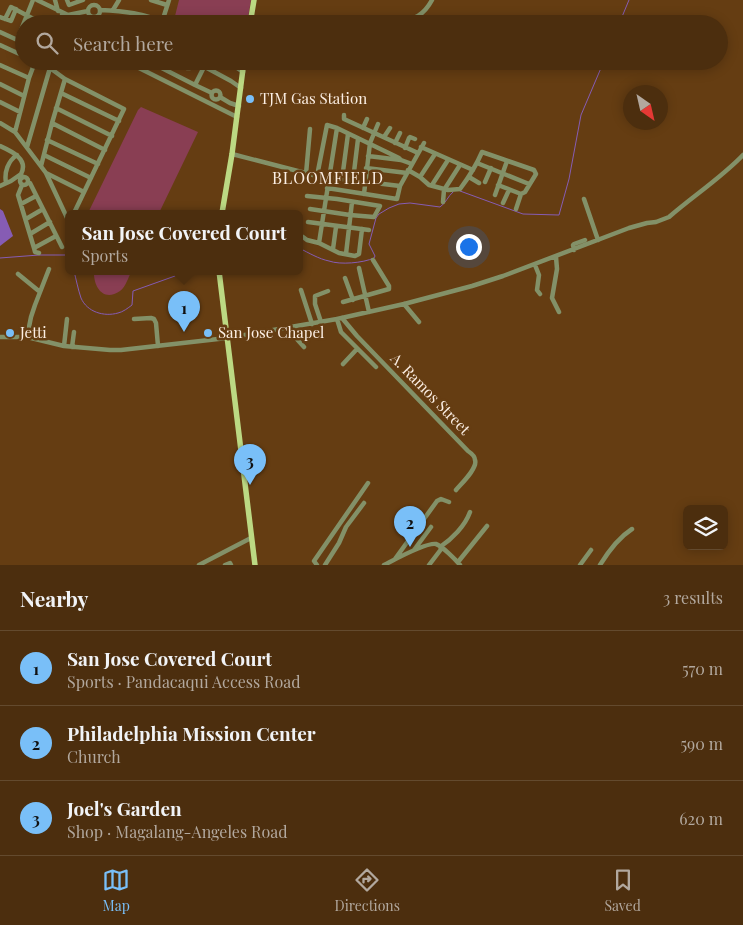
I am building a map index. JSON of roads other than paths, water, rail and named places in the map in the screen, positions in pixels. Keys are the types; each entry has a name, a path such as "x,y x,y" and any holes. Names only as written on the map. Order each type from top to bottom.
{"main road":[{"path":"252,15 254,0"},
{"path":"223,210 239,106 243,70"},
{"path":"219,275 255,565"}],"street":[{"path":"0,17 5,19 11,7 27,15 33,0"},
{"path":"37,0 68,15 88,11 92,6 140,15"},
{"path":"55,0 61,12"},
{"path":"67,0 69,5 83,0"},
{"path":"98,15 101,0"},
{"path":"113,10 118,0"},
{"path":"151,0 168,3"},
{"path":"419,15 426,10 432,0"},
{"path":"88,11 90,15"},
{"path":"0,32 15,39"},
{"path":"0,45 15,52"},
{"path":"0,65 29,78"},
{"path":"15,132 31,70"},
{"path":"27,147 49,70"},
{"path":"53,70 65,79 122,107 124,111 75,210"},
{"path":"143,70 237,117"},
{"path":"165,70 212,93 212,96 216,99 220,97 239,106"},
{"path":"194,85 202,70"},
{"path":"210,70 241,88"},
{"path":"41,166 65,79"},
{"path":"0,84 24,96"},
{"path":"61,93 119,121"},
{"path":"0,102 20,112"},
{"path":"56,108 112,136"},
{"path":"344,115 344,119 355,121 363,128 418,153"},
{"path":"363,128 367,119"},
{"path":"0,123 15,132 46,173 65,217"},
{"path":"52,123 105,150"},
{"path":"364,194 370,143 378,124"},
{"path":"318,176 326,126 328,125 370,143 401,160"},
{"path":"319,244 337,128"},
{"path":"384,137 390,128"},
{"path":"306,174 310,129"},
{"path":"395,143 400,133"},
{"path":"342,179 348,134"},
{"path":"405,148 410,137 415,139"},
{"path":"353,180 358,139"},
{"path":"47,140 98,164"},
{"path":"327,188 397,199 400,186 423,145 435,154 473,170"},
{"path":"0,146 12,151 22,162 24,169 20,182 22,185 18,195 35,252 39,253"},
{"path":"366,168 408,172 420,177 427,184 444,190 460,189 469,177 482,152 536,172 521,194 516,208"},
{"path":"232,154 279,165 306,174 400,186"},
{"path":"420,177 435,154"},
{"path":"6,183 5,176 10,159 16,155"},
{"path":"44,155 91,178"},
{"path":"0,337 27,337 64,346 115,350 227,338 340,319 404,304 475,285 535,265 636,225 656,222 669,217 743,155"},
{"path":"368,156 401,160 412,164"},
{"path":"432,185 448,160"},
{"path":"495,195 508,161"},
{"path":"477,163 529,184"},
{"path":"443,202 444,190 460,165"},
{"path":"485,182 490,168"},
{"path":"46,173 84,192"},
{"path":"0,186 22,176 28,179 62,247"},
{"path":"469,177 479,183"},
{"path":"22,185 24,186 28,182"},
{"path":"498,185 521,194"},
{"path":"503,203 509,190"},
{"path":"21,204 36,196"},
{"path":"307,196 380,206 374,217 310,210"},
{"path":"584,200 598,240"},
{"path":"346,254 352,202"},
{"path":"26,219 43,209"},
{"path":"30,234 50,222"},
{"path":"308,222 369,230"},
{"path":"333,249 336,226"},
{"path":"303,237 339,253 355,256 359,254 362,229"},
{"path":"34,248 56,236"},
{"path":"574,250 574,244 585,240"},
{"path":"556,257 557,269 552,298 559,312"},
{"path":"373,260 389,286 391,295"},
{"path":"535,265 540,275 537,290 540,294"},
{"path":"359,268 369,312"},
{"path":"27,337 31,317 49,269"},
{"path":"18,274 40,292"},
{"path":"345,278 353,300"},
{"path":"344,302 389,289"},
{"path":"301,290 312,324"},
{"path":"321,322 315,304 315,296 316,294 328,291"},
{"path":"404,304 419,322"},
{"path":"64,346 67,319"},
{"path":"134,319 154,319 158,346"},
{"path":"340,319 341,332 376,367"},
{"name":"A. Ramos Street","path":"340,319 476,459 474,469 456,490"},
{"path":"291,327 294,337 304,347"},
{"path":"72,346 74,332"},
{"path":"343,364 357,348"},
{"path":"317,565 314,561 368,483"},
{"path":"394,560 438,500 441,499 449,502"},
{"path":"324,565 339,543 346,527 364,503"},
{"path":"429,565 441,547 454,536 470,512"},
{"path":"384,565 414,550 433,544 441,547 459,564 487,526"},
{"path":"414,550 431,527"},
{"path":"600,565 604,557 617,542 632,529"},
{"path":"199,565 252,538"},
{"path":"580,565 592,550"},
{"path":"225,565 230,563 231,565"}],"waterway":[{"path":"623,15 629,0"},
{"path":"460,191 523,214 559,215 569,179 581,115 600,70"},
{"path":"303,250 325,260 339,263 369,260 375,256 369,244 376,218 379,214 399,204 410,203 440,207 453,192"},
{"path":"0,258 65,255"},
{"path":"75,275 84,303 87,307 102,314 113,314 125,310 132,305 133,291 176,275"}],"place":[{"name":"TJM Gas Station","path":"250,99"},
{"name":"San Jose Covered Court","path":"184,332"},
{"name":"Jetti","path":"10,333"},
{"name":"San Jose Chapel","path":"208,333"},
{"name":"Joel's Garden","path":"250,485"},
{"name":"Philadelphia Mission Center","path":"410,547"}],"district":[{"name":"BLOOMFIELD","path":"328,178"}]}
